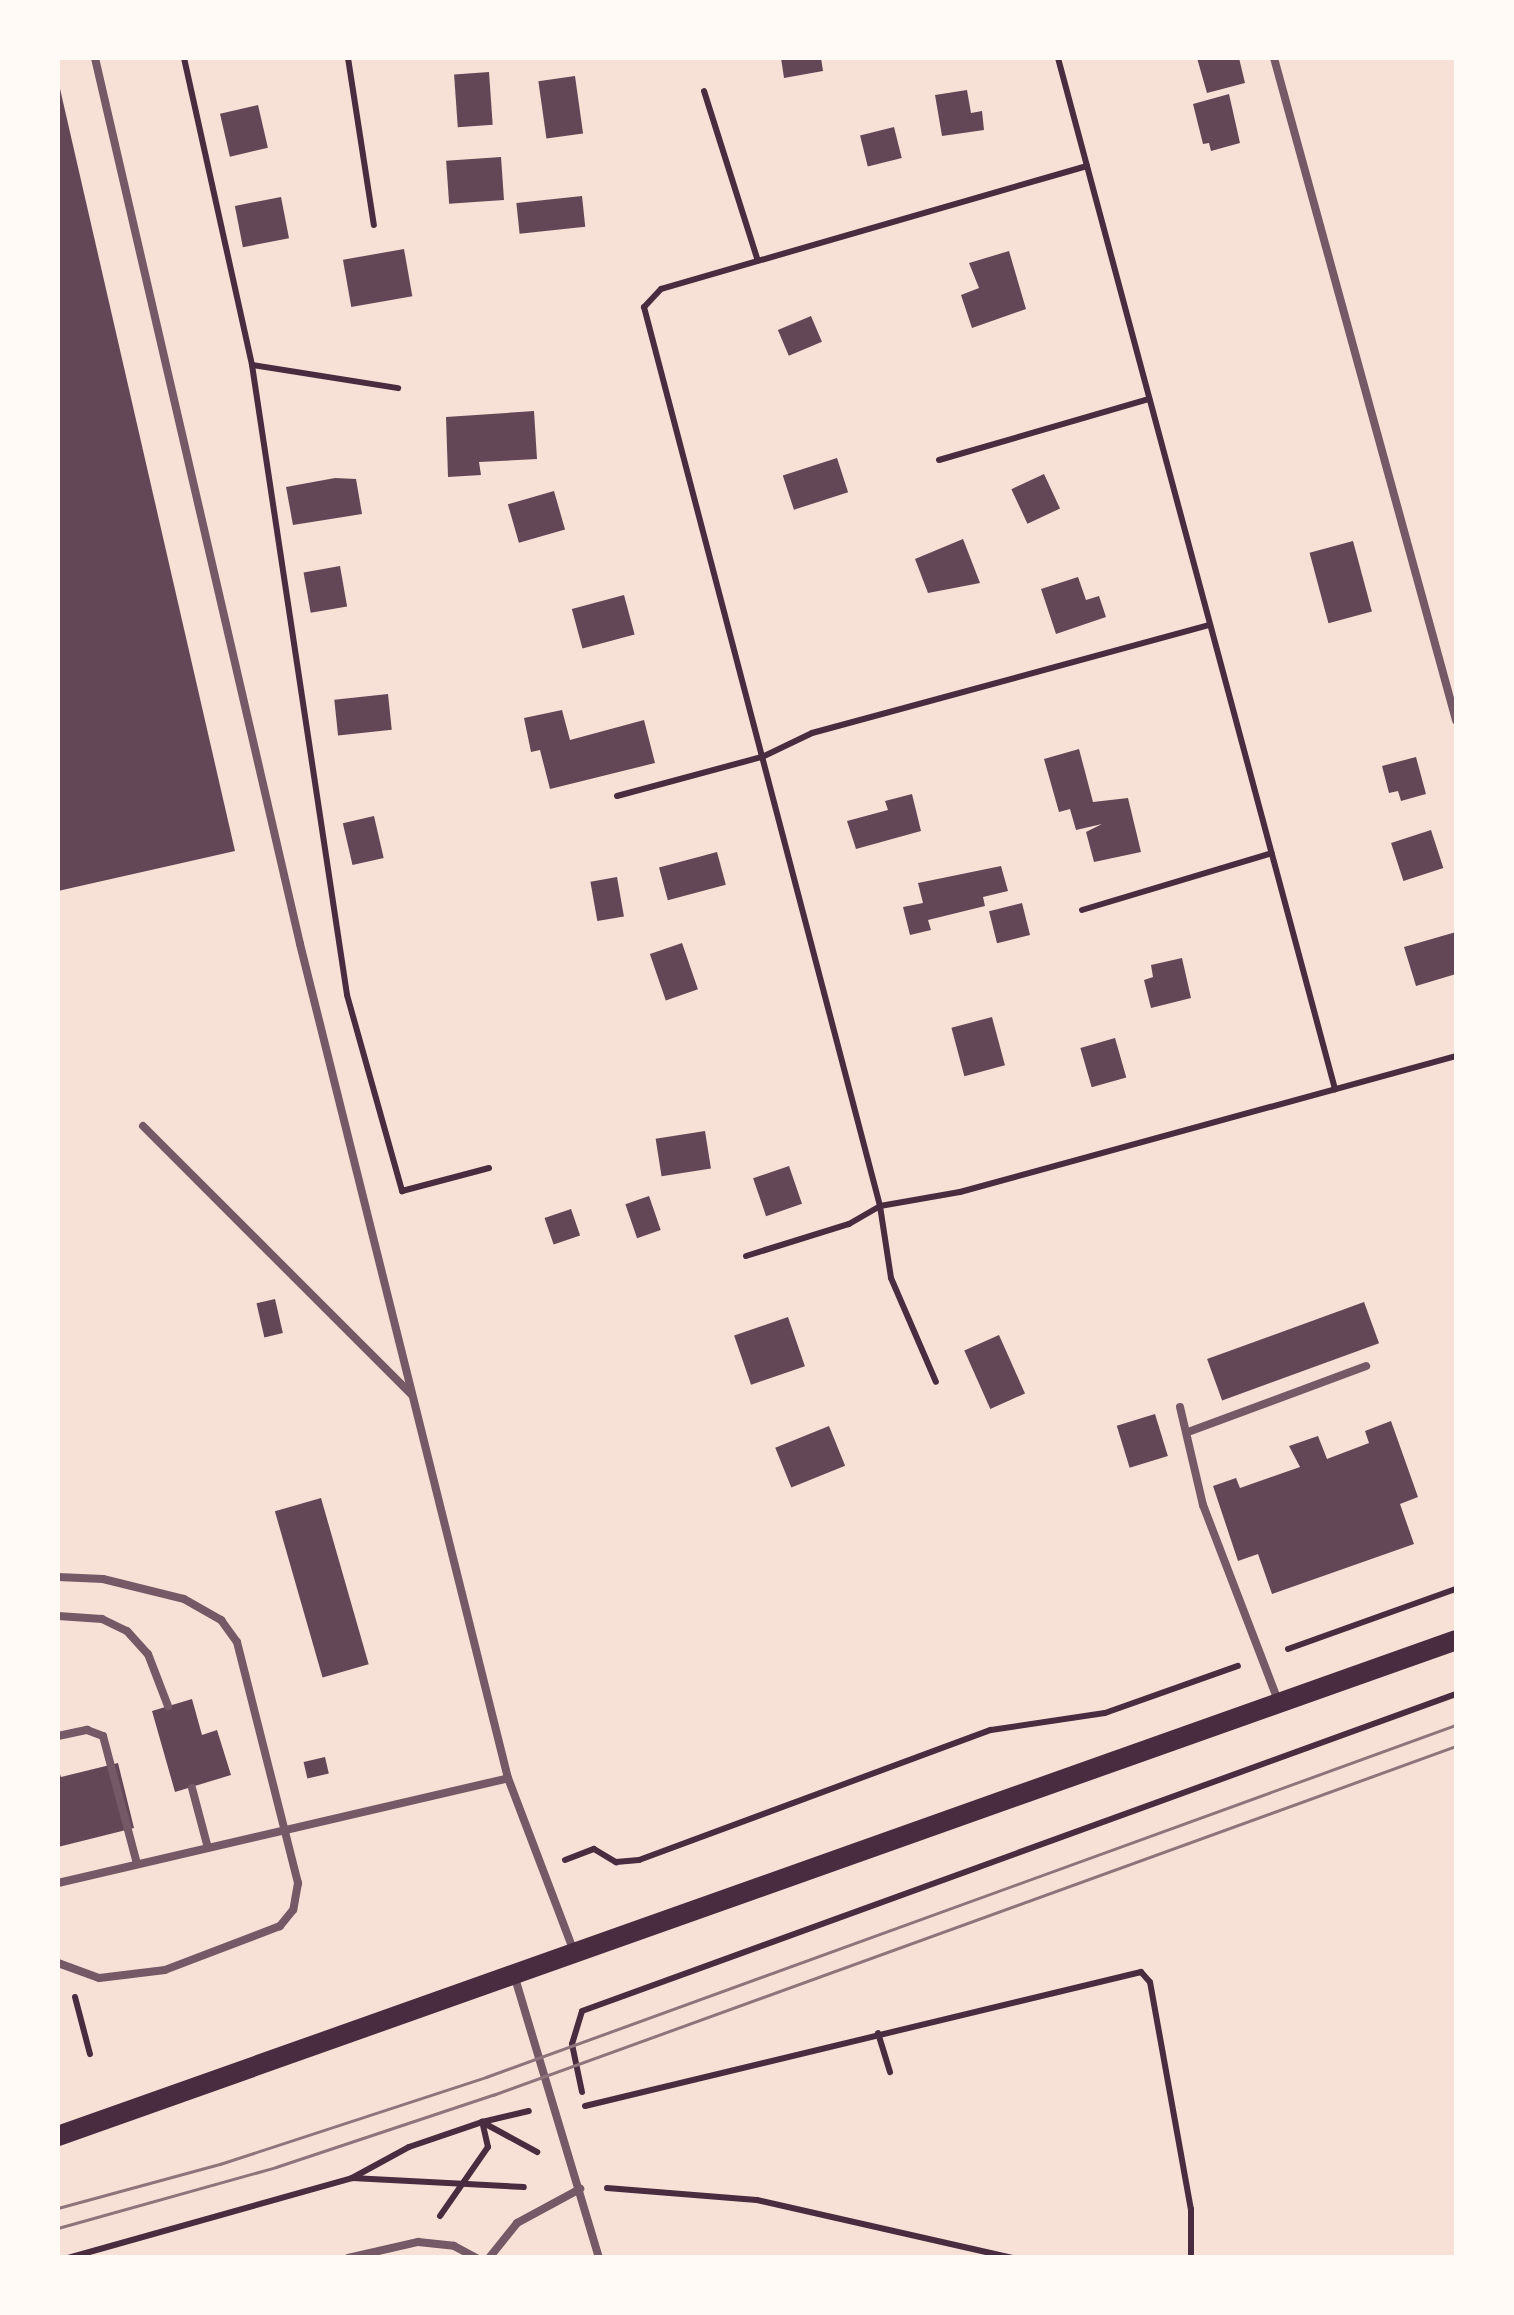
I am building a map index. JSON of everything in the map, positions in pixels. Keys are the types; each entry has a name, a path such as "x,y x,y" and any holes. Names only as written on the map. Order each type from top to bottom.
{"main road":[{"path":"58,2136 516,1978 1456,1640"}],"lane":[{"path":"95,58 300,944 508,1778 575,1956"},
{"path":"1274,58 1456,720"},
{"path":"143,1126 412,1395"},
{"path":"1188,1432 1366,1366"},
{"path":"1180,1407 1203,1505 1280,1705"},
{"path":"58,1578 103,1580 184,1599 220,1620 238,1642 298,1883 293,1910 280,1926 126,1978 72,1973 58,1962"},
{"path":"58,1616 102,1619 127,1630 148,1654 168,1706"},
{"path":"58,1736 87,1730 103,1736 138,1864"},
{"path":"58,1883 508,1778"},
{"path":"192,1788 208,1848"},
{"path":"516,1978 599,2258"},
{"path":"489,2258 518,2223 580,2189"},
{"path":"348,2258 418,2242 454,2246 477,2258"}],"path":[{"path":"184,58 252,365 347,996 402,1191 488,1168"},
{"path":"348,58 374,225"},
{"path":"1058,58 1335,1089"},
{"path":"704,90 758,261"},
{"path":"936,1382 891,1278 880,1206 644,308 662,289 1087,166"},
{"path":"252,365 398,388"},
{"path":"939,460 1149,398"},
{"path":"617,796 762,757 812,733 1210,625"},
{"path":"1082,910 1272,853"},
{"path":"746,1256 849,1224 880,1206 960,1192 1456,1056"},
{"path":"543,1869 594,1849 616,1862 639,1860 991,1730 1105,1713 1456,1589"},
{"path":"588,2120 572,2044 582,2012 1456,1694"},
{"path":"71,2257 352,2178 408,2147 482,2122 584,2102 1141,1972 1150,1982 1192,2209 1190,2258"},
{"path":"76,1998 90,2054"},
{"path":"878,2032 890,2072"},
{"path":"418,2242 488,2147 482,2122"},
{"path":"600,2171 608,2205"},
{"path":"352,2178 604,2188 757,2200 1014,2258"}],"building":[{"path":"781,58 821,58 823,71 784,78"},
{"path":"1197,58 1239,58 1245,83 1207,93"},
{"path":"489,72 493,125 458,127 454,74"},
{"path":"575,76 583,133 546,139 538,81"},
{"path":"58,80 235,851 58,891"},
{"path":"967,90 971,113 982,111 984,130 942,136 935,95"},
{"path":"1229,94 1240,143 1211,151 1209,143 1203,144 1193,104"},
{"path":"258,105 268,148 230,157 220,114"},
{"path":"894,127 902,158 868,167 860,135"},
{"path":"501,157 504,200 449,204 446,161"},
{"path":"582,196 585,227 520,234 516,203"},
{"path":"281,197 289,238 243,247 235,206"},
{"path":"404,249 412,296 351,307 343,260"},
{"path":"1009,251 1026,309 972,328 961,295 979,288 969,263"},
{"path":"811,316 822,342 789,356 778,330"},
{"path":"534,411 537,459 479,462 481,475 448,477 446,417"},
{"path":"837,458 848,492 794,510 783,476"},
{"path":"1044,474 1060,508 1027,524 1011,489"},
{"path":"335,478 356,479 362,514 293,525 286,487"},
{"path":"554,491 565,529 519,543 508,504"},
{"path":"963,539 980,583 928,593 915,559"},
{"path":"1353,541 1372,612 1328,623 1310,553"},
{"path":"340,566 347,606 311,613 304,572"},
{"path":"1078,577 1086,600 1099,596 1106,617 1056,634 1041,589"},
{"path":"624,595 635,635 582,649 572,609"},
{"path":"388,694 392,730 338,735 334,700"},
{"path":"562,710 570,740 644,720 655,763 550,789 540,750 531,752 524,718"},
{"path":"1079,749 1093,802 1128,798 1141,852 1094,862 1086,832 1102,824 1076,830 1070,809 1059,812 1044,759"},
{"path":"1416,757 1426,794 1401,801 1398,791 1389,793 1382,766"},
{"path":"912,794 921,831 856,849 847,821 888,810 885,801"},
{"path":"374,816 384,858 352,865 343,823"},
{"path":"1431,830 1443,868 1403,881 1391,843"},
{"path":"717,852 726,885 668,900 659,868"},
{"path":"1001,866 1008,891 983,897 985,906 928,920 931,930 910,935 903,907 923,903 918,883"},
{"path":"617,877 624,916 597,921 590,882"},
{"path":"1022,903 1030,935 997,943 989,911"},
{"path":"1456,932 1456,974 1416,986 1404,947"},
{"path":"682,943 698,989 666,1000 650,954"},
{"path":"1182,958 1191,998 1151,1008 1144,980 1153,977 1151,965"},
{"path":"992,1017 1005,1065 964,1076 951,1028"},
{"path":"1115,1038 1126,1077 1092,1087 1080,1048"},
{"path":"705,1131 711,1169 662,1176 656,1139"},
{"path":"789,1166 802,1204 766,1216 753,1178"},
{"path":"649,1196 661,1230 637,1238 625,1204"},
{"path":"571,1209 580,1235 554,1245 545,1218"},
{"path":"275,1299 283,1333 264,1337 256,1303"},
{"path":"1364,1302 1379,1343 1222,1400 1207,1359"},
{"path":"788,1317 805,1366 751,1385 734,1336"},
{"path":"999,1335 1025,1393 990,1409 964,1350"},
{"path":"1155,1414 1168,1456 1130,1468 1117,1426"},
{"path":"1391,1421 1418,1497 1400,1504 1414,1544 1272,1594 1258,1554 1238,1561 1213,1486 1236,1478 1240,1488 1300,1467 1289,1446 1318,1436 1327,1459 1369,1443 1365,1431"},
{"path":"829,1426 845,1466 791,1488 775,1448"},
{"path":"321,1498 369,1664 323,1678 275,1511"},
{"path":"192,1699 202,1735 217,1730 231,1775 175,1792 152,1711"},
{"path":"325,1757 329,1774 307,1779 304,1762"},
{"path":"118,1763 134,1828 58,1847 58,1769 61,1777"}],"tram line":[{"path":"58,2208 220,2164 486,2077 1456,1725"},
{"path":"58,2228 276,2167 493,2095 1456,1746"}]}
